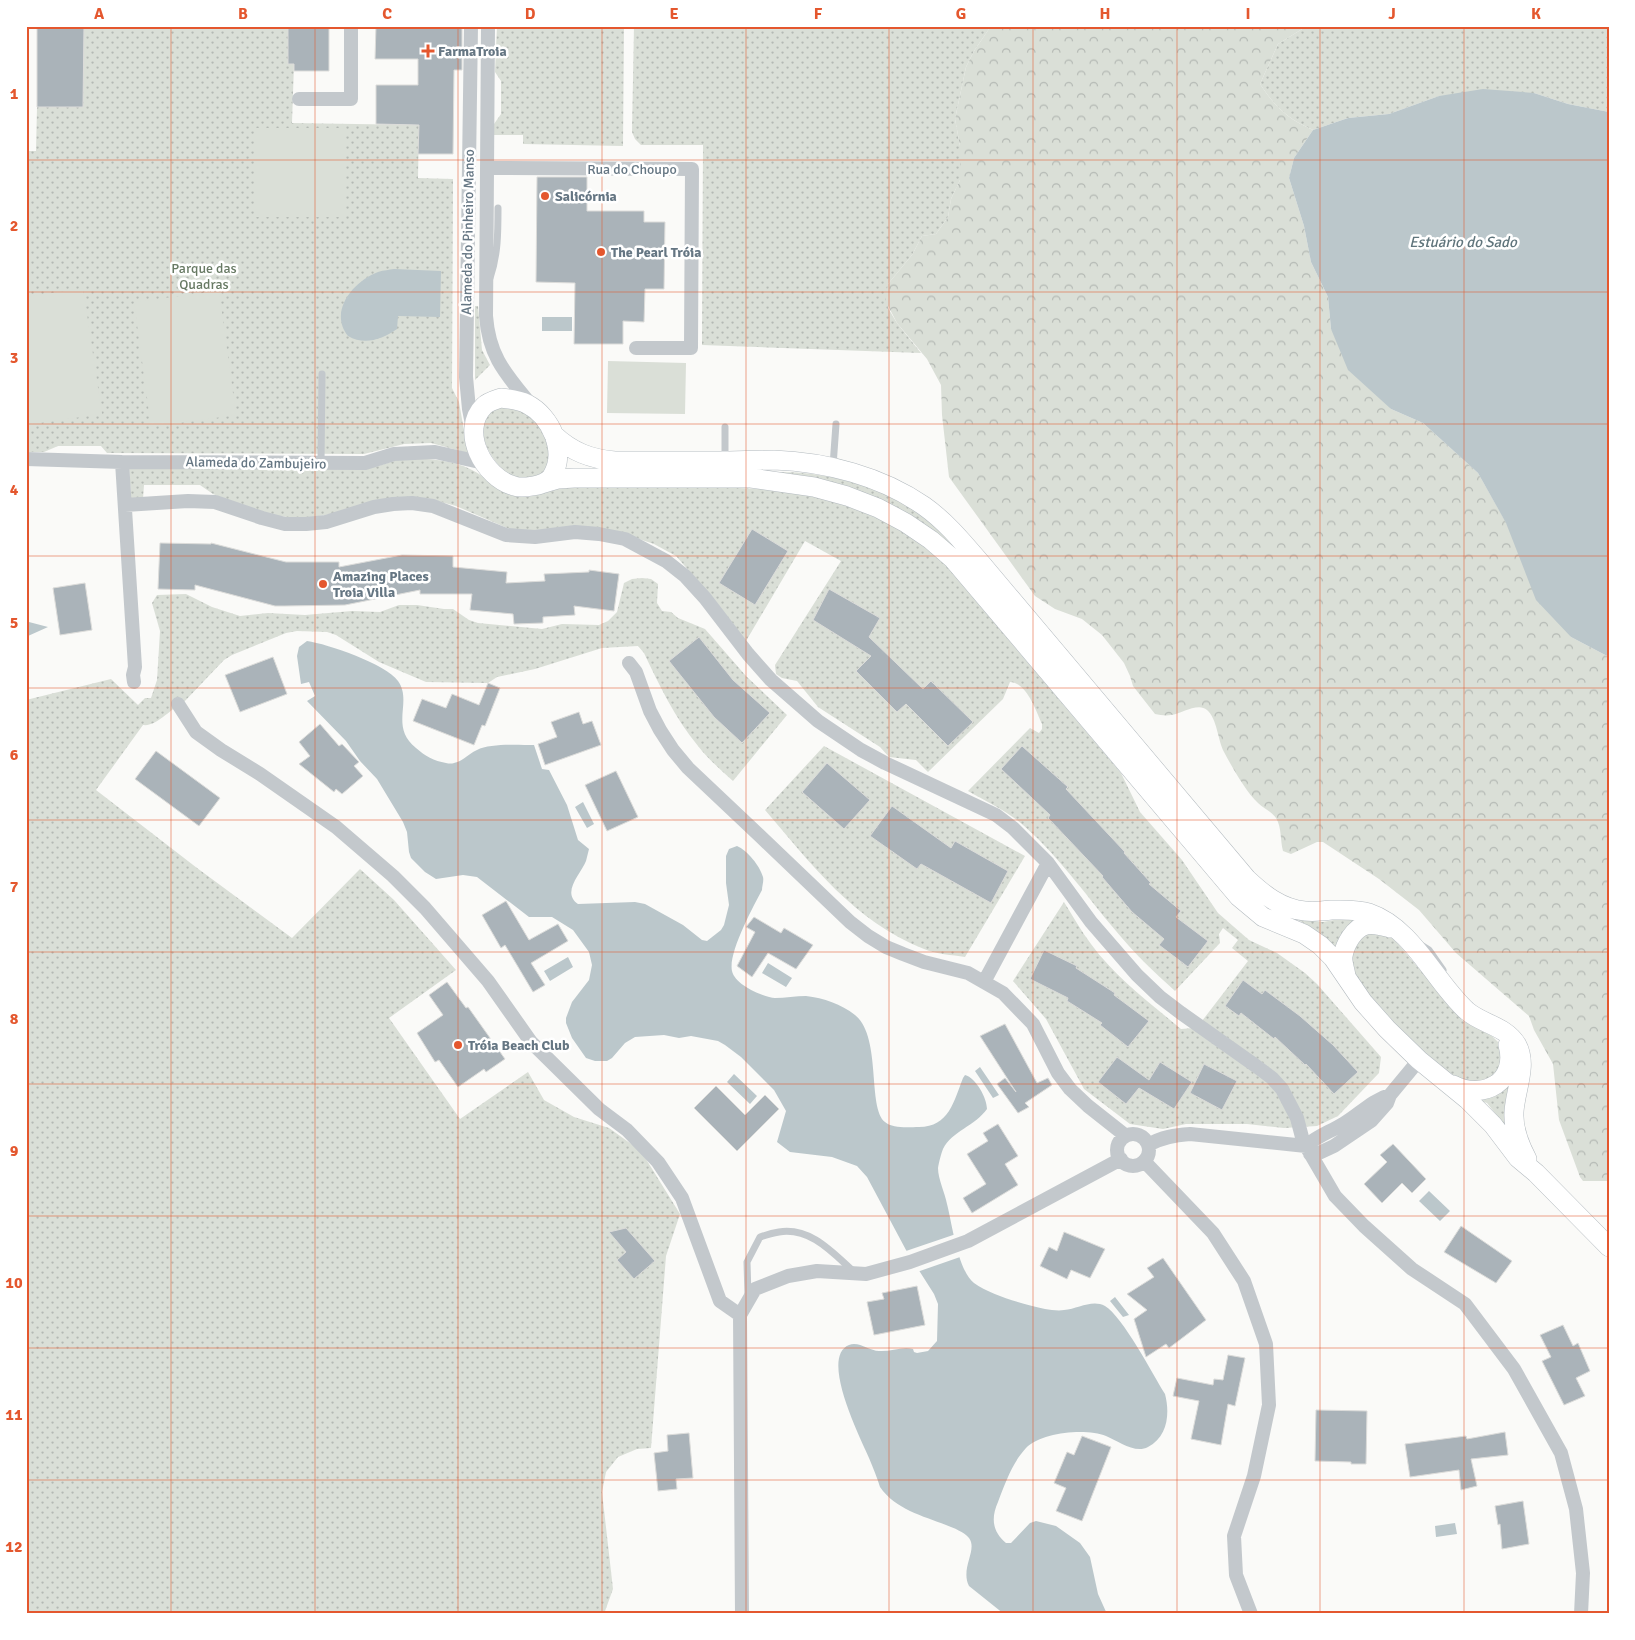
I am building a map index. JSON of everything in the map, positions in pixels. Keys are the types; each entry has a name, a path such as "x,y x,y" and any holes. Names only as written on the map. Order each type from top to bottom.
{"main road":[{"path":"1536,1173 1522,1149 1515,1131 1514,1113 1521,1073 1521,1058 1517,1046 1502,1031 1468,1012 1411,944 1386,921 1368,913 1351,910 1304,912 1284,906 1263,894 1246,879 992,575 948,525 925,507 906,494 875,480 816,464 775,460 598,460 580,454 566,446 554,435 544,419 528,404 514,399 501,398 484,405 477,416 474,427 477,450 484,463 503,481 514,486 538,485 558,479 574,478 751,478 814,487 838,494 878,508 906,523 931,540 953,559 1239,897 1263,917 1304,934 1320,945 1333,958 1363,1002 1381,1022 1419,1060 1468,1100 1518,1158 1536,1173 1609,1247"},
{"path":"538,485 551,479 556,469 558,457 554,435"},
{"path":"1347,979 1343,958 1345,946 1357,930 1366,925 1378,925 1396,929"},
{"path":"1443,1080 1459,1088 1473,1090 1496,1086 1503,1079 1511,1058 1509,1047 1502,1031"}],"street":[{"path":"299,99 351,99 351,26"},
{"name":"Alameda do Pinheiro Manso","path":"471,26 466,377 474,437"},
{"name":"Alameda do Pinheiro Manso","path":"488,26 487,335 493,353 500,365 534,410"},
{"name":"Rua do Choupo","path":"487,168 692,169 692,348 636,348"},
{"name":"Alameda do Zambujeiro","path":"26,459 321,464 365,463 394,454 435,452 484,463"},
{"path":"122,462 135,666 134,682"},
{"path":"125,505 194,500 215,502 284,524 306,524 326,522 374,507 412,503 440,508 506,535 536,536 575,532 625,539 666,560 685,576 705,598 748,654 771,680 818,721 860,750 996,815 1026,839 1048,863 1091,922 1137,975 1160,997 1261,1070 1282,1089 1297,1118 1308,1150 1335,1196 1364,1226 1412,1268 1464,1304 1514,1369 1561,1453 1576,1509 1583,1573 1581,1614"},
{"path":"629,662 636,672 650,711 660,730 688,768 850,922 886,947 924,962 968,973 1002,993 1033,1024 1058,1073 1070,1089 1126,1136"},
{"path":"178,704 196,732 336,827 393,876 425,908 488,981 531,1042 599,1109 627,1130 658,1162 682,1198 720,1301 740,1315"},
{"path":"984,982 1048,863"},
{"path":"1148,1145 1172,1135 1190,1134 1319,1153 1334,1146 1371,1121 1419,1060"},
{"path":"1138,1135 1146,1140 1148,1145 1149,1154 1144,1162 1138,1165 1128,1165 1121,1159 1118,1152 1121,1140 1126,1136 1138,1135"},
{"path":"742,1614 740,1315 755,1289 788,1276 817,1271 866,1274 910,1262 968,1242 1121,1159"},
{"path":"1144,1162 1213,1233 1244,1281 1266,1344 1269,1405 1254,1476 1234,1536 1236,1575 1251,1614"}],"lane":[{"path":"486,303 498,250 498,208"},
{"path":"321,464 322,374"},
{"path":"833,468 836,424"},
{"path":"725,461 726,427"},
{"path":"748,1302 747,1262 760,1237 780,1232 804,1233 828,1248 855,1273"}],"green space":[{"name":"Parque das Quadras","path":"84,26 288,26 288,63 294,64 292,123 419,125 418,178 453,179 452,388 459,402 468,453 431,443 404,444 364,454 107,453 101,446 58,446 44,452 26,452 26,151 36,151 37,107 83,107"},
{"path":"497,26 624,26 623,146 523,144 523,135 494,135 494,124 501,114 501,81 495,72"},
{"path":"634,26 991,26 966,67 955,119 960,146 960,180 951,199 948,217 936,234 922,236 912,255 888,284 888,308 897,323 921,353 702,345 703,145 641,145 635,139 632,132"},
{"path":"991,26 1307,26 1278,44 1260,84 1271,100 1283,112 1313,130 1294,158 1289,178 1304,226 1311,262 1328,297 1331,329 1391,409 1423,423 1478,473 1571,637 1609,657 1609,1181 1583,1181 1580,1177 1559,1120 1553,1064 1534,1030 1529,1016 1456,953 1419,910 1379,879 1323,842 1317,842 1291,854 1283,851 1276,818 1253,798 1240,779 1224,752 1213,718 1207,710 1199,707 1171,715 1155,714 1133,686 1124,663 1102,635 1082,619 1055,609 1035,596 949,477 942,415 941,385 927,359 897,323 885,300 888,284 912,255 922,236 936,234 948,217 951,199 960,180 960,146 955,119 966,67"},
{"path":"1307,26 1609,26 1609,112 1568,104 1534,93 1439,96 1389,114 1348,118 1313,130 1283,112 1271,100 1260,84 1278,44"},
{"path":"255,128 346,128 346,217 255,217"},
{"path":"83,288 102,414 26,425 26,297"},
{"path":"219,291 236,415 151,427 134,302"},
{"path":"475,306 478,306 482,350 490,365 475,380"},
{"path":"608,361 686,363 685,414 607,413"},
{"path":"496,407 510,408 527,414 544,432 547,439 549,458 548,466 540,475 527,478 512,475 501,468 491,455 484,440 483,425 486,417"},
{"path":"404,458 439,460 464,466 478,473 502,490 522,497 567,488 740,488 774,490 840,504 872,516 902,531 930,551 955,574 1121,773 1140,812 1182,860 1218,913 1249,940 1277,953 1317,984 1381,1057 1379,1073 1338,1116 1317,1126 1284,1128 1247,1124 1186,1124 1163,1129 1130,1124 1084,1089 1046,1019 1013,981 1064,902 1087,939 1111,968 1181,1029 1194,1028 1202,1021 1248,961 1232,948 1238,940 1223,928 1219,934 1220,943 1175,991 1130,947 1057,859 1031,832 1011,816 968,791 1030,728 1039,733 1042,729 1042,724 1030,698 1016,684 1010,682 1003,699 928,772 916,760 889,757 880,747 818,707 797,681 782,678 776,674 775,665 841,561 805,541 746,641 713,598 676,556 654,544 633,537 514,531 456,506 426,498 301,519 272,515 244,507 213,494 200,485 144,485 143,499 131,499 129,466 361,469"},
{"path":"779,472 801,473 845,480 886,495 906,505 945,533 961,554 814,479"},
{"path":"632,579 651,579 658,584 657,603 662,611 671,612 678,618 705,629 746,676 787,715 733,781 706,755 682,724 644,653 638,646 602,648 535,669 497,677 488,683 426,682 379,662 336,635 327,632 297,631 286,633 224,660 184,702 154,723 143,725 96,790 292,938 360,869 394,900 456,970 389,1018 460,1119 528,1072 544,1100 574,1117 609,1128 641,1151 680,1214 666,1256 651,1448 637,1449 618,1457 606,1472 602,1492 613,1589 604,1614 26,1614 26,700 111,679 138,705 145,698 151,698 157,680 160,631 152,603 157,595 186,594 212,607 240,616 268,613 305,615 352,611 380,612 399,605 417,605 453,609 469,620 478,623 542,629 562,624 599,625 608,621 617,612 624,583"},
{"path":"824,746 1025,856 965,957 924,949 876,923 836,890 765,810"},
{"path":"1345,918 1361,921 1345,931 1337,949 1318,932 1296,919 1323,922"},
{"path":"1369,933 1386,934 1394,939 1463,1021 1492,1036 1500,1044 1502,1063 1494,1079 1475,1083 1457,1078 1415,1044 1382,1010 1358,979 1352,967 1352,957 1356,941"},
{"path":"1511,1081 1506,1127 1487,1103 1474,1099 1499,1092"}],"water":[{"name":"Estuário do Sado","path":"1483,89 1534,93 1568,104 1609,112 1609,657 1571,637 1536,600 1506,523 1478,473 1423,423 1391,409 1348,370 1331,329 1328,297 1311,262 1304,226 1289,178 1294,158 1313,130 1348,118 1389,114 1439,96"},
{"path":"394,269 441,271 440,317 398,316 397,329 385,336 361,341 348,336 341,317 342,307 346,298 360,282 369,276 380,271"},
{"path":"542,317 572,317 572,331 542,331"},
{"path":"26,599 28,599 29,622 48,627 28,636 26,653"},
{"path":"307,641 356,656 382,668 392,675 402,689 402,723 404,731 408,740 426,756 451,764 477,750 489,746 534,745 542,769 549,770 567,805 578,840 589,849 586,861 574,883 571,894 578,904 635,902 645,904 683,925 702,940 707,941 721,930 729,905 726,883 726,856 729,849 737,846 745,851 759,868 763,880 762,890 737,942 732,963 734,976 750,989 764,995 775,998 806,996 819,998 832,1002 855,1015 863,1025 869,1039 877,1102 880,1114 888,1124 901,1127 919,1127 937,1123 949,1111 965,1075 977,1084 985,1099 987,1109 947,1143 942,1151 938,1168 956,1246 968,1277 981,1288 990,1292 1045,1309 1062,1310 1090,1304 1105,1306 1120,1321 1128,1333 1165,1394 1167,1401 1166,1424 1160,1437 1155,1443 1143,1449 1132,1448 1106,1436 1087,1432 1053,1435 1033,1443 1026,1448 1013,1467 994,1513 995,1529 1006,1543 1011,1543 1030,1523 1036,1521 1056,1526 1080,1543 1090,1557 1098,1594 1107,1614 1004,1614 969,1586 966,1573 972,1548 969,1538 962,1532 910,1511 886,1495 880,1487 845,1399 838,1365 841,1353 849,1345 853,1344 879,1351 905,1348 913,1349 917,1353 928,1351 937,1341 938,1304 934,1294 906,1250 867,1177 857,1166 832,1157 790,1152 777,1142 786,1111 774,1090 741,1057 718,1041 691,1036 679,1038 664,1035 635,1037 625,1043 607,1061 595,1061 586,1058 572,1038 566,1018 572,1002 589,980 592,965 589,952 573,930 552,917 529,917 477,877 463,875 436,879 425,872 411,858 407,832 403,822 377,779 360,761 346,741 307,701 315,696 309,682 301,684 297,656 299,647"},
{"path":"583,802 594,824 587,828 575,807"},
{"path":"568,957 573,967 550,981 544,971"},
{"path":"768,963 792,978 786,987 762,973"},
{"path":"980,1067 999,1095 993,1098 975,1071"},
{"path":"734,1074 757,1096 750,1104 727,1082"},
{"path":"1429,1191 1450,1211 1440,1221 1419,1201"},
{"path":"1115,1297 1129,1315 1123,1317 1110,1301"},
{"path":"1455,1523 1457,1534 1436,1537 1435,1526"}],"pier":[{"path":"956,1234 963,1256 917,1272 906,1251"}],"building":[{"path":"37,26 84,26 83,107 37,107"},
{"path":"288,26 329,26 329,71 294,71 294,64 288,64"},
{"path":"376,26 462,26 462,70 454,70 453,154 418,154 419,125 376,124 376,85 418,85 418,59 375,59"},
{"name":"The Pearl Tróia","path":"537,177 587,177 587,211 644,211 644,222 665,222 664,289 645,289 644,322 623,321 623,344 574,344 575,283 536,282"},
{"path":"752,529 788,551 755,605 719,583"},
{"path":"160,543 211,543 286,562 339,562 339,567 402,555 453,556 453,567 507,572 506,583 545,581 544,574 589,572 589,570 619,574 614,611 574,606 575,615 543,617 543,623 514,624 513,614 470,610 472,594 420,594 420,590 345,605 275,606 195,585 195,590 158,589"},
{"path":"85,583 92,630 60,635 53,588"},
{"path":"829,589 880,618 869,637 923,689 931,681 973,722 948,746 906,704 897,712 856,671 871,656 813,620"},
{"path":"699,637 733,680 770,713 742,743 714,717 669,661"},
{"path":"273,657 287,694 240,712 225,675"},
{"path":"488,683 500,688 485,726 482,725 474,745 413,721 422,699 446,708 452,694 479,705"},
{"path":"579,712 583,724 592,721 601,745 545,765 538,744 557,737 551,722"},
{"path":"320,724 339,746 342,744 359,762 354,766 363,776 342,794 336,789 334,792 299,764 310,756 299,742"},
{"path":"1022,746 1068,787 1066,789 1125,852 1151,883 1149,884 1181,911 1176,917 1208,941 1188,967 1159,945 1164,939 1132,912 1103,876 1048,818 1050,815 1001,769"},
{"path":"156,751 220,798 199,826 135,779"},
{"path":"827,763 870,800 844,829 802,792"},
{"path":"616,771 638,817 607,831 585,785"},
{"path":"892,806 951,848 955,841 1008,871 991,903 921,864 917,869 870,836"},
{"path":"506,901 529,940 558,924 568,941 531,963 545,985 533,992 505,945 501,948 482,915"},
{"path":"754,917 781,933 784,928 813,945 796,969 768,953 752,977 737,966 755,932 746,927"},
{"path":"1044,950 1077,966 1076,968 1115,993 1114,995 1149,1021 1128,1047 1100,1025 1102,1023 1067,1001 1068,998 1030,979"},
{"path":"1243,980 1262,994 1265,990 1300,1016 1333,1045 1358,1072 1334,1094 1306,1064 1275,1037 1274,1039 1241,1013 1239,1016 1225,1006"},
{"path":"447,982 466,1008 468,1007 505,1059 486,1072 484,1069 458,1087 439,1060 435,1062 417,1033 443,1015 429,995"},
{"path":"1005,1024 1037,1083 1048,1078 1052,1085 1025,1103 1029,1107 1018,1113 997,1084 1005,1078 1016,1092 980,1036"},
{"path":"1117,1057 1149,1080 1160,1062 1192,1082 1174,1109 1139,1088 1126,1104 1098,1082"},
{"path":"1204,1064 1237,1081 1222,1110 1190,1093"},
{"path":"716,1086 745,1115 765,1095 779,1109 737,1151 694,1108"},
{"path":"998,1124 1018,1156 1005,1164 1018,1185 972,1213 963,1198 986,1184 967,1154 988,1141 983,1133"},
{"path":"1393,1144 1426,1179 1412,1193 1402,1183 1382,1203 1364,1184 1387,1162 1380,1155"},
{"path":"1461,1226 1512,1261 1496,1283 1444,1252"},
{"path":"626,1228 655,1261 634,1279 617,1260 626,1252 609,1232"},
{"path":"1064,1232 1105,1249 1090,1278 1071,1270 1067,1279 1040,1266 1049,1247 1057,1251"},
{"path":"1163,1258 1206,1320 1169,1348 1166,1344 1146,1357 1134,1319 1147,1310 1127,1294 1154,1277 1147,1268"},
{"path":"917,1286 925,1325 874,1335 867,1302 884,1299 882,1293"},
{"path":"1563,1325 1573,1346 1578,1343 1590,1371 1576,1378 1585,1396 1564,1405 1542,1361 1551,1357 1540,1335"},
{"path":"1228,1355 1245,1358 1235,1406 1228,1404 1221,1445 1191,1439 1199,1401 1173,1396 1177,1378 1213,1385 1214,1379 1223,1380"},
{"path":"1316,1410 1367,1411 1366,1464 1315,1461"},
{"path":"1505,1432 1508,1455 1471,1459 1477,1486 1461,1490 1459,1470 1410,1477 1405,1444 1466,1436 1467,1439"},
{"path":"689,1433 693,1478 676,1479 677,1489 658,1491 654,1453 668,1451 667,1435"},
{"path":"1082,1436 1111,1447 1082,1521 1056,1511 1066,1488 1054,1483 1067,1452 1074,1455"},
{"path":"1523,1501 1529,1544 1502,1549 1500,1524 1498,1525 1495,1506"}],"place":[{"name":"FarmaTroia","path":"428,51"},
{"name":"Salicórnia","path":"545,196"},
{"name":"The Pearl Tróia","path":"601,252"},
{"name":"Amazing Places Troia Villa","path":"323,584"},
{"name":"Tróia Beach Club","path":"458,1045"}]}
